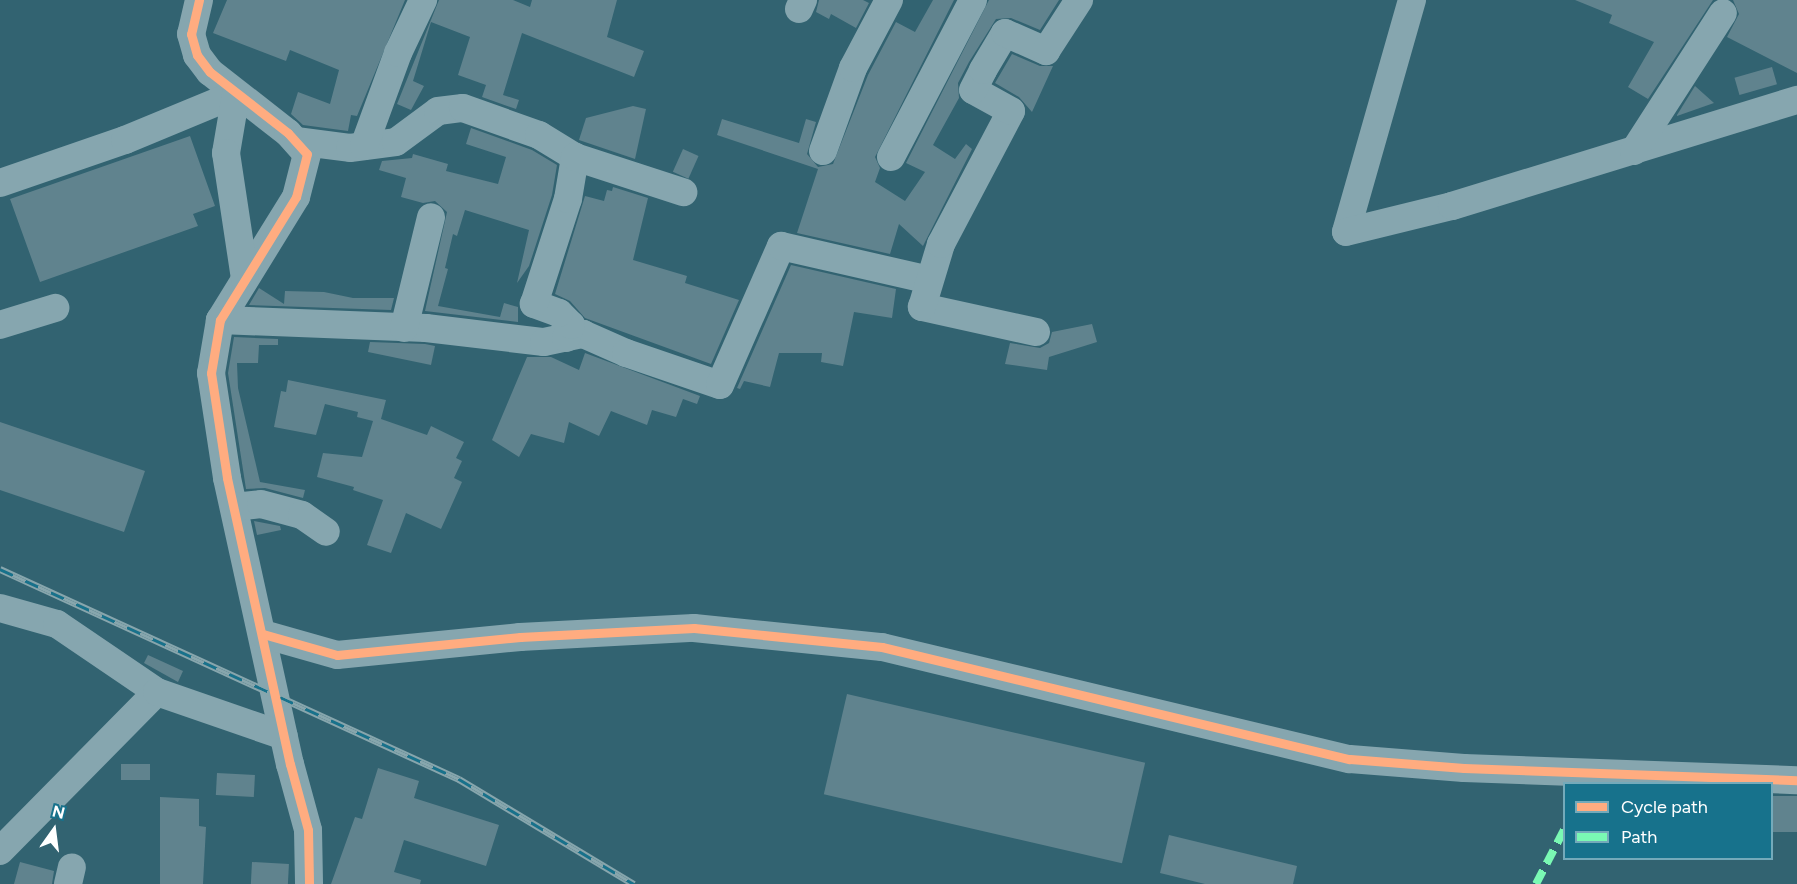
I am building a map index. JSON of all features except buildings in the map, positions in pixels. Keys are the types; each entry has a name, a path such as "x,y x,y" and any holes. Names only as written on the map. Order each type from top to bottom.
{"street":[{"path":"199,0 191,34 197,56 236,94 296,141 307,154 296,197 220,320 211,373 234,507 284,736 308,830 309,884"},
{"path":"364,146 398,53 423,0"},
{"path":"823,151 853,68 889,0"},
{"path":"891,157 973,0"},
{"path":"1036,332 922,307 941,243 1011,111 973,90 983,70 1005,33 1046,51 1078,0"},
{"path":"1412,0 1346,232 1452,206 1797,100"},
{"path":"1634,151 1723,13"},
{"path":"0,183 125,140 236,94"},
{"path":"236,94 226,153 245,278"},
{"path":"296,141 364,146 396,142 438,111 463,108 540,135 575,157 683,192"},
{"path":"566,338 571,324 559,313 534,303 568,199 575,157"},
{"path":"404,328 431,217"},
{"path":"220,320 404,328 544,342 583,334 626,353 720,385 781,246 929,280"},
{"path":"0,325 55,308"},
{"path":"234,507 261,504 302,515 326,531"},
{"path":"0,608 57,624 158,692 284,736"},
{"path":"263,634 337,655 520,637 694,628 882,647 1350,759 1464,768 1797,780"},
{"path":"0,851 158,692"}],"railway":[{"path":"0,569 459,779 634,884"}],"marked path":[{"path":"1536,884 1563,832"}],"cycle path":[{"path":"199,0 191,34 197,55 210,72 288,133 307,154 296,197 220,320 211,373 227,478 290,764 308,830 309,884"},
{"path":"263,634 337,655 520,637 694,628 882,647 1350,759 1464,768 1797,780"}]}
